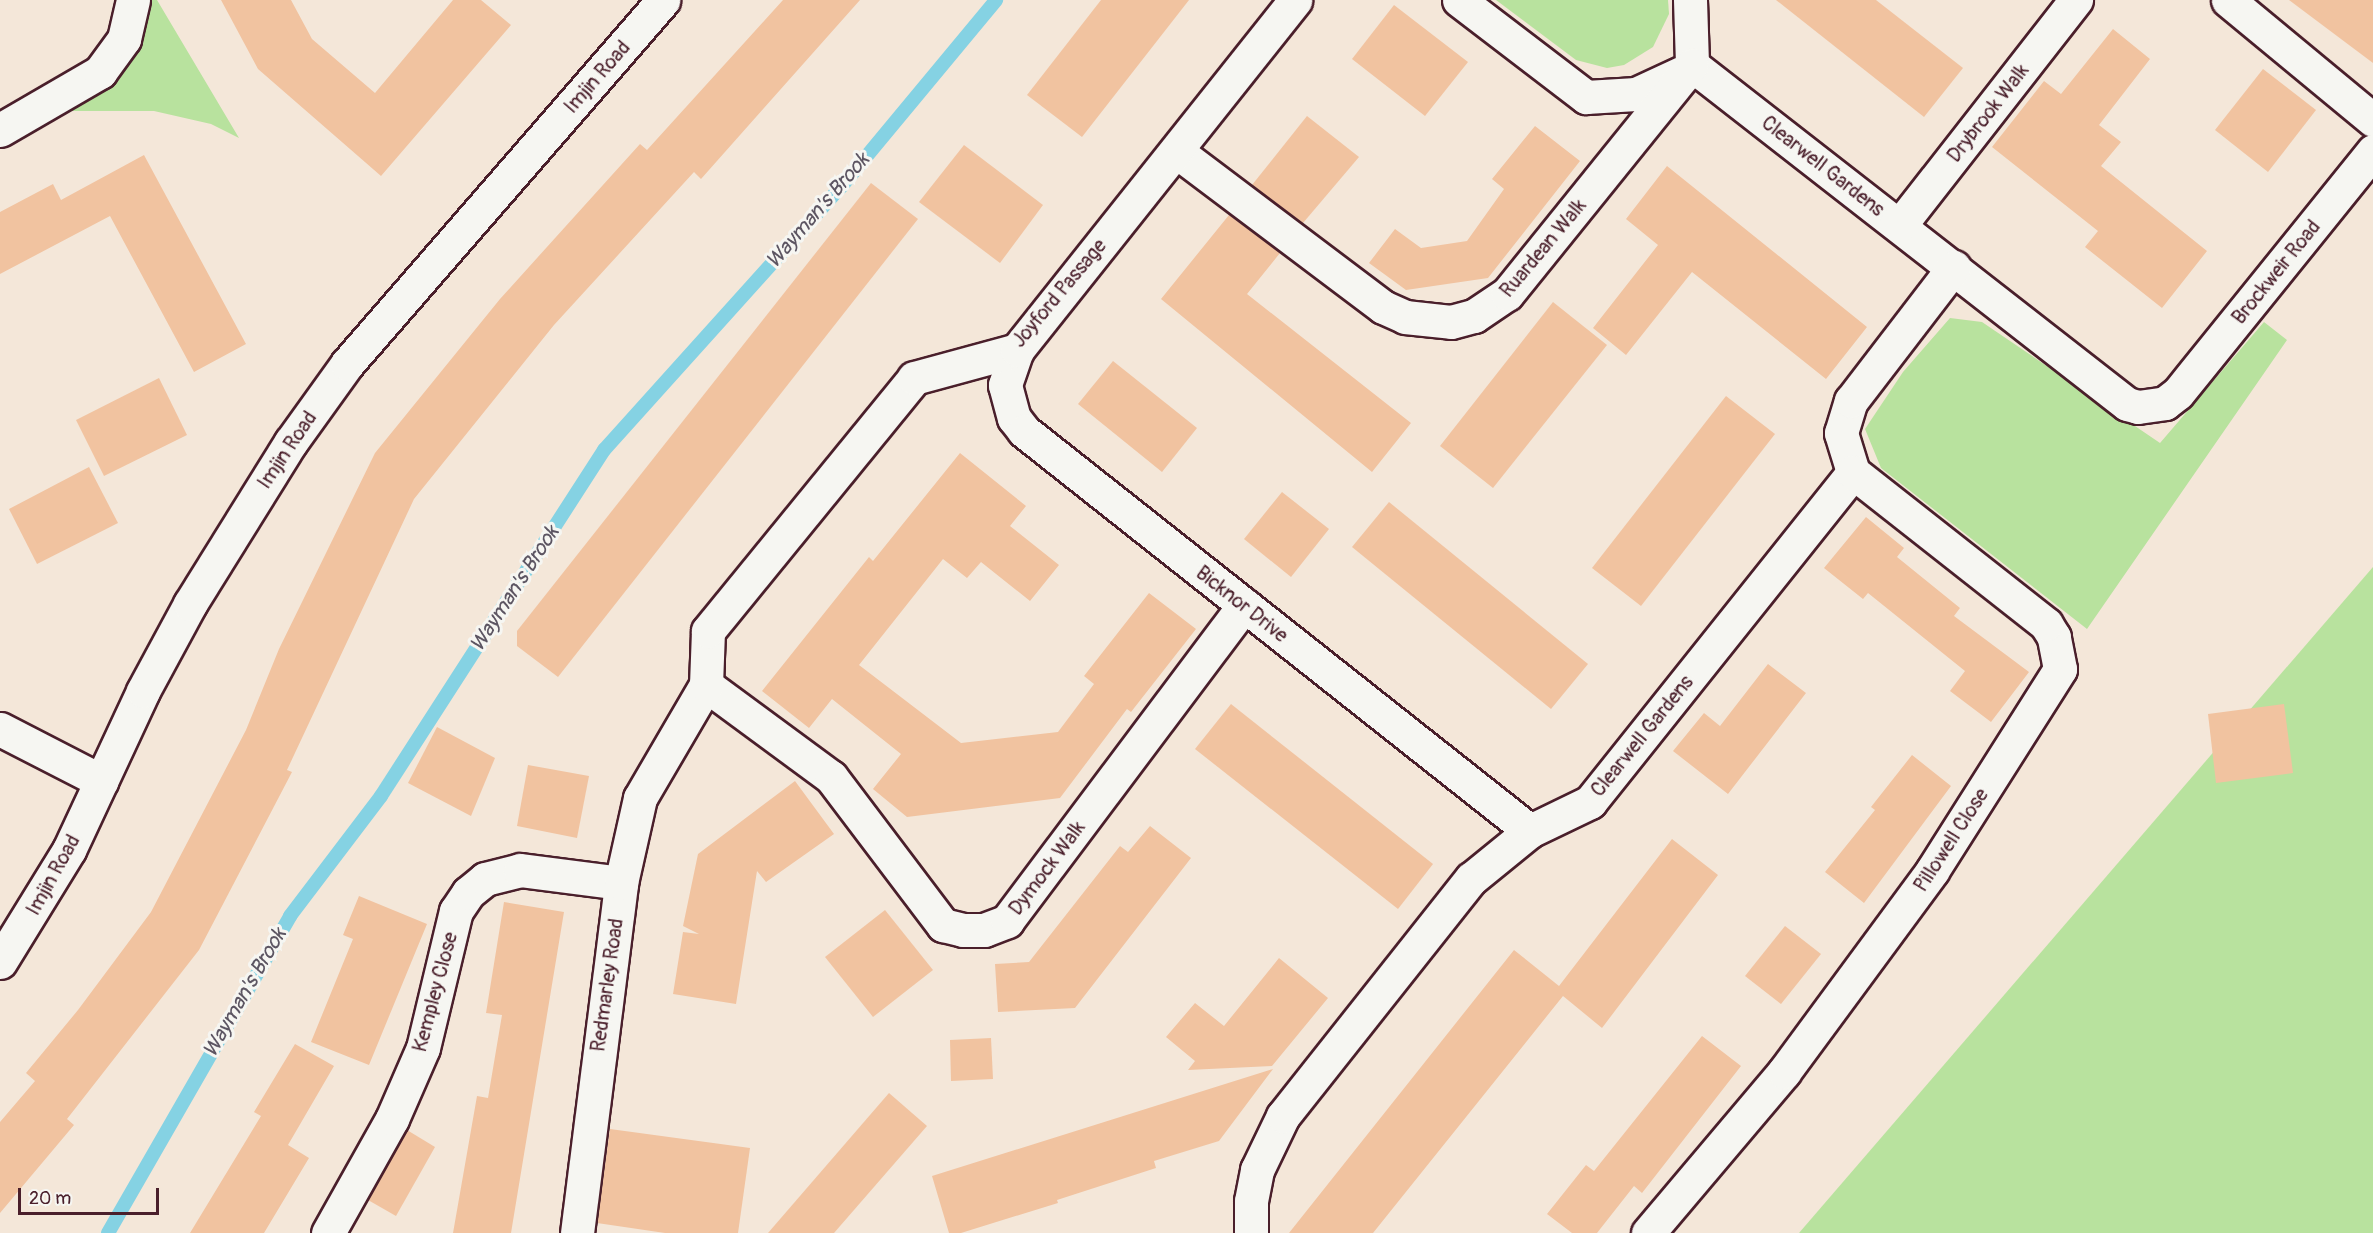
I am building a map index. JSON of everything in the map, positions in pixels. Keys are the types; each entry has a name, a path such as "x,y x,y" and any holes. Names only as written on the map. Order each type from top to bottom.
{"street":[{"path":"0,130 100,72 124,39 133,0"},
{"name":"Imjin Road","path":"0,962 69,850 190,604 291,442 347,364 663,0"},
{"name":"Joyford Passage","path":"706,685 708,631 914,378 1017,350 1295,0"},
{"path":"1459,0 1586,97 1636,94 1673,79 1692,65 1689,0"},
{"name":"Drybrook Walk","path":"1900,225 2076,0"},
{"path":"2228,0 2373,120"},
{"name":"Ruardean Walk","path":"1176,151 1383,307 1404,317 1451,322 1474,316 1507,294 1692,65"},
{"name":"Clearwell Gardens","path":"1692,65 2127,404 2150,407 2178,393"},
{"name":"Brockweir Road","path":"2178,393 2373,150"},
{"path":"1853,472 1841,434 1851,401 1954,267"},
{"name":"Bicknor Drive","path":"1017,350 1005,385 1014,418 1024,431 1530,831"},
{"name":"Clearwell Gardens","path":"1251,1233 1251,1201 1257,1170 1283,1116 1471,879 1530,831 1590,802 1853,472"},
{"name":"Pillowell Close","path":"1648,1233 1784,1072 1932,871 2060,669 2054,637 2046,624 1853,472"},
{"name":"Dymock Walk","path":"706,685 831,777 943,924 963,930 984,930 1007,921 1244,605"},
{"name":"Redmarley Road","path":"577,1233 621,883 640,798 667,746 706,685"},
{"path":"0,729 101,781"},
{"name":"Kempley Close","path":"328,1233 392,1119 423,1048 456,911 468,893 501,872 520,870 621,883"}],"green space":[{"path":"133,0 157,0 239,138 211,124 154,111 36,111 83,83"},
{"path":"1496,0 1668,0 1669,14 1653,47 1624,65 1607,68 1576,60"},
{"path":"1950,318 1982,322 2160,443 2264,322 2287,340 2087,629 1881,468 1865,429 1903,372"},
{"path":"2373,567 2373,1233 1799,1233"}],"building":[{"path":"221,0 291,0 312,39 375,93 453,0 481,0 511,25 381,176 258,69"},
{"path":"783,0 860,0 701,179 694,172 554,325 414,499 287,770 292,772 199,950 67,1119 74,1125 0,1213 0,1122 35,1081 26,1073 78,1010 151,912 246,730 279,649 375,453 500,299 640,144 647,150"},
{"path":"1101,0 1189,0 1082,137 1027,95"},
{"path":"1776,0 1876,0 1963,68 1924,117"},
{"path":"2289,0 2373,0 2373,63"},
{"path":"1394,5 1468,62 1425,116 1352,59"},
{"path":"2113,29 2150,59 2099,125 2121,142 2101,166 2207,251 2162,308 2085,247 2098,231 1992,147 2044,81 2061,94"},
{"path":"2263,69 2316,110 2268,172 2215,130"},
{"path":"1307,116 1359,157 1303,223 1252,185"},
{"path":"1535,126 1580,161 1488,278 1406,290 1369,263 1395,229 1421,248 1467,241 1504,189 1492,179"},
{"path":"964,145 1043,205 1000,263 919,202"},
{"path":"144,155 246,344 194,372 110,216 0,274 0,212 53,184 61,200"},
{"path":"1667,166 1867,327 1826,379 1692,272 1626,355 1593,328 1658,245 1626,219"},
{"path":"871,183 918,219 558,677 517,646 517,631"},
{"path":"1229,215 1280,253 1247,294 1411,423 1372,472 1161,299"},
{"path":"1553,302 1607,345 1493,488 1440,446"},
{"path":"1113,361 1197,428 1162,472 1078,404"},
{"path":"159,378 187,435 104,476 76,420"},
{"path":"1726,396 1775,434 1641,606 1592,568"},
{"path":"960,453 1026,506 1010,526 1059,565 1030,601 981,562 967,578 943,559 859,665 961,743 1058,732 1094,684 1084,676 1149,593 1196,629 1131,712 1127,709 1060,798 907,817 873,789 901,754 832,699 809,728 762,691 869,557 873,561"},
{"path":"89,467 118,523 37,564 9,509"},
{"path":"1282,492 1329,529 1291,577 1244,539"},
{"path":"1389,502 1588,664 1551,709 1352,547"},
{"path":"1866,517 1904,548 1897,557 1960,608 1954,616 2029,672 1991,722 1950,691 1965,671 1868,593 1863,599 1824,568"},
{"path":"1768,664 1806,693 1728,794 1673,751 1704,713 1720,726"},
{"path":"1231,704 1433,864 1398,909 1195,749"},
{"path":"2284,704 2293,773 2216,783 2208,714"},
{"path":"437,727 495,758 471,816 408,783"},
{"path":"1912,755 1951,786 1864,903 1825,872 1875,810 1871,807"},
{"path":"528,765 589,776 577,838 517,826"},
{"path":"795,781 834,834 766,882 757,871 736,1004 673,994 683,932 699,934 683,926 698,854"},
{"path":"1150,826 1191,858 1075,1008 998,1012 995,964 1029,962 1120,846 1128,852"},
{"path":"1672,839 1718,875 1602,1028 1563,996 1373,1233 1289,1233 1514,950 1559,986"},
{"path":"359,896 427,924 369,1065 311,1042 353,939 343,935"},
{"path":"504,902 564,912 511,1233 453,1233 477,1096 488,1098 502,1015 486,1013"},
{"path":"885,910 933,970 873,1017 825,957"},
{"path":"1785,926 1821,954 1781,1004 1745,976"},
{"path":"1279,958 1328,998 1272,1066 1188,1070 1195,1061 1166,1037 1195,1003 1224,1026"},
{"path":"1702,1036 1741,1066 1642,1193 1634,1186 1597,1233 1572,1233 1547,1214 1586,1165 1594,1171"},
{"path":"991,1038 993,1079 951,1081 950,1040"},
{"path":"295,1044 334,1066 288,1145 309,1158 264,1233 190,1233 261,1116 254,1112"},
{"path":"1273,1069 1219,1141 1154,1161 1156,1168 1057,1200 1058,1203 961,1233 949,1233 932,1176"},
{"path":"889,1093 927,1126 834,1233 768,1233"},
{"path":"610,1129 750,1148 738,1233 665,1233 597,1223"},
{"path":"407,1130 435,1147 396,1216 368,1200"}],"waterway":[{"name":"Wayman's Brook","path":"108,1233 290,916 381,796 604,450 841,187 996,0"}]}
